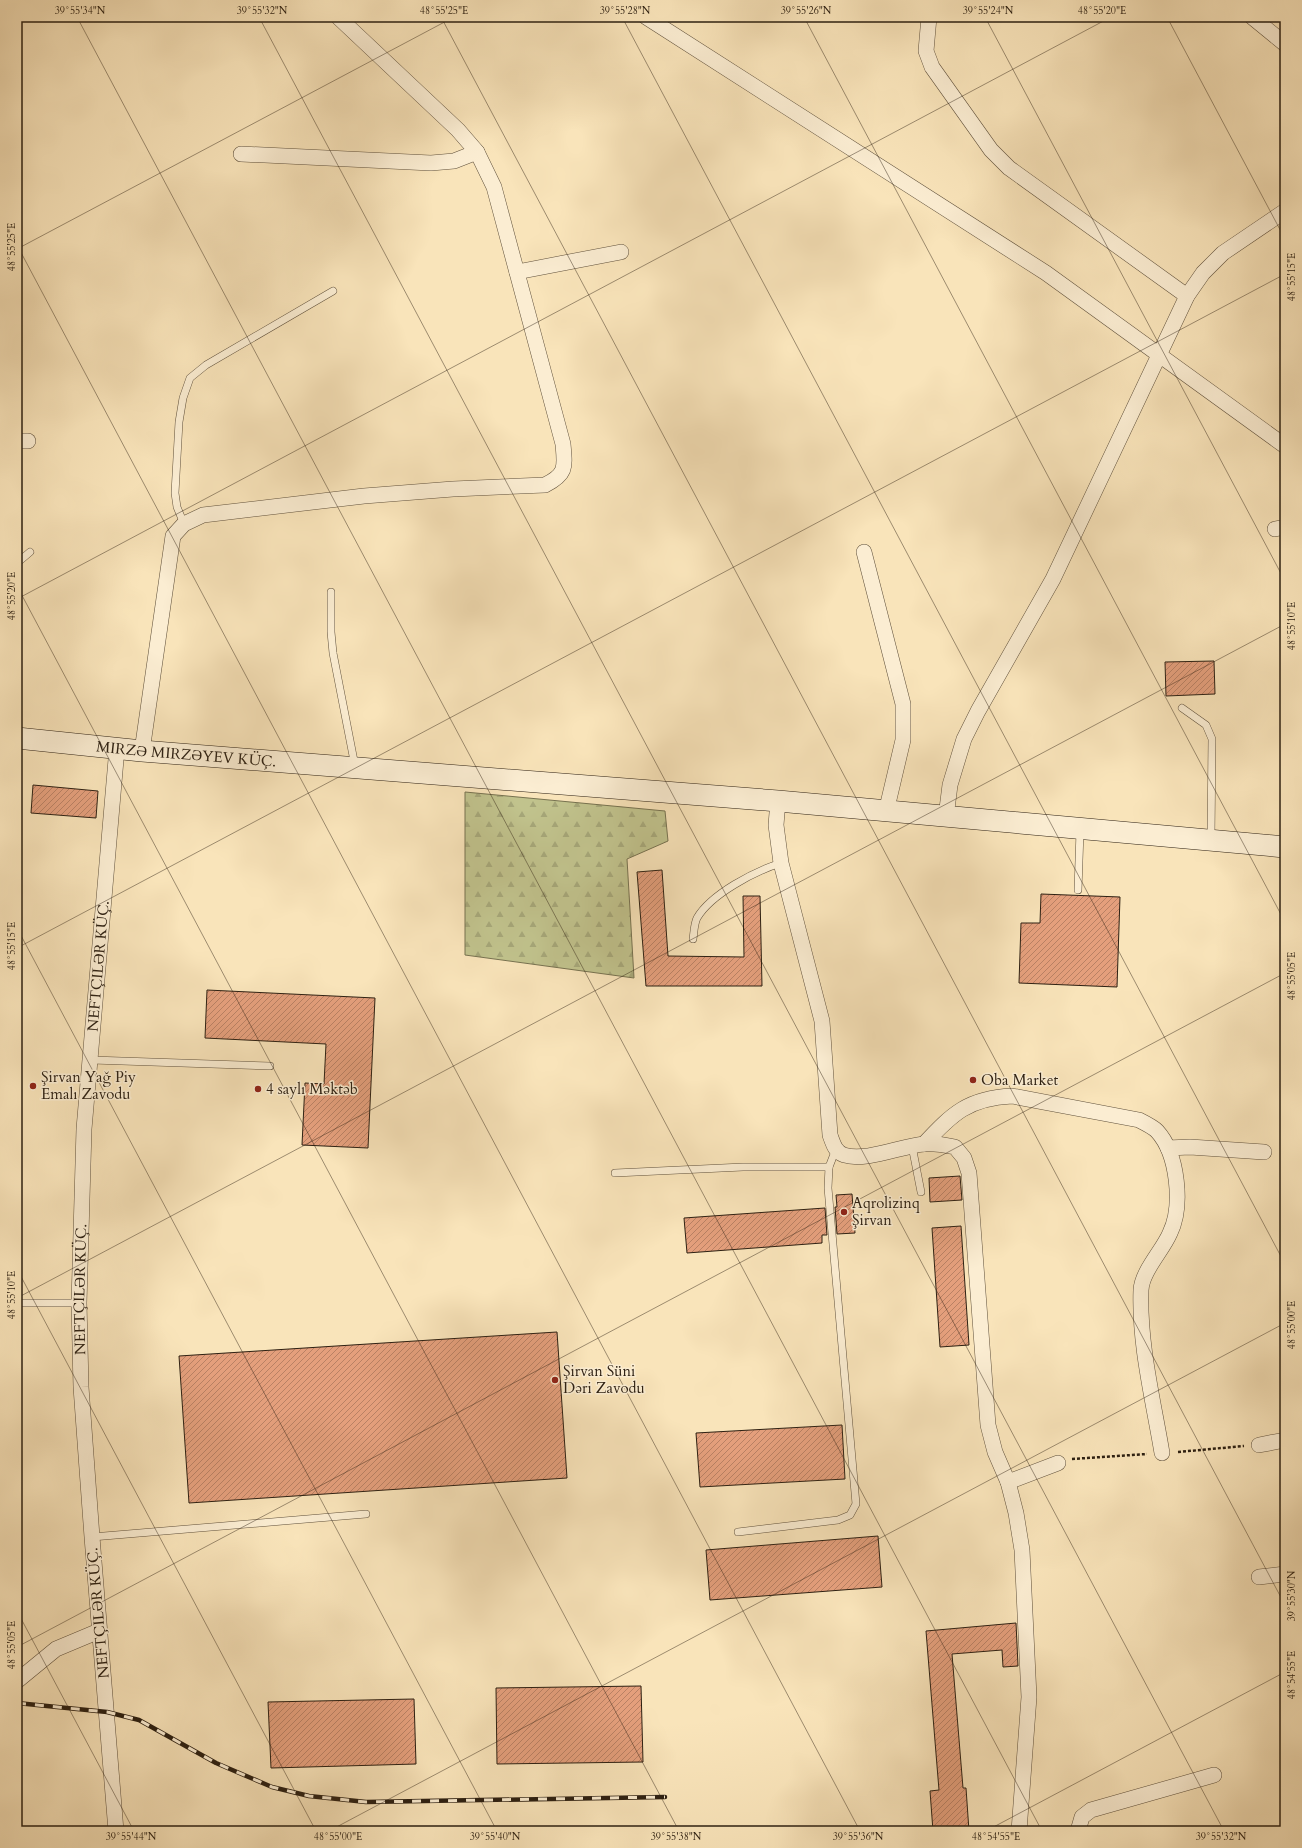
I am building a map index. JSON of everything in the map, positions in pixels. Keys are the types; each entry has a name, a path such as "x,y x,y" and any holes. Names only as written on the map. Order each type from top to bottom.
{"main road":[{"name":"MIRZƏ MIRZƏYEV KÜÇ.","path":"17,738 142,751 778,801 1285,847"}],"street":[{"path":"142,751 173,536 184,524 203,515 364,496 453,489 545,485 558,479 565,468 563,444 494,187 476,152 458,130 338,17"},
{"path":"646,17 1046,273 1285,446"},
{"path":"929,17 926,51 932,67 991,150 1009,168 1187,296"},
{"path":"1252,17 1285,44"},
{"path":"241,154 431,163 454,161 476,152"},
{"path":"946,817 950,785 964,739 978,711 1053,579 1187,296 1203,273 1223,253 1285,211"},
{"path":"517,272 621,252"},
{"path":"864,552 903,704 903,740 886,812"},
{"name":"NEFTÇILƏR KÜÇ.","path":"116,1831 99,1631 81,1387 79,1303 84,1129 92,1060 117,748"},
{"path":"778,801 776,825 781,863 822,1021 830,1135 836,1149 843,1154 858,1157 918,1145 941,1144 955,1147 964,1158 969,1173 988,1425 995,1452 1008,1482 1016,1512 1022,1550 1029,1697 1019,1831"},
{"path":"918,1145 948,1119 969,1105 992,1097 1012,1096 1139,1120 1157,1131 1168,1148 1176,1173 1176,1210 1171,1232 1148,1271 1141,1288 1145,1351 1162,1453"},
{"path":"1168,1148 1190,1147 1264,1152"},
{"path":"1259,1445 1285,1440"},
{"path":"1008,1482 1058,1463"},
{"path":"1259,1577 1285,1574"},
{"path":"17,1681 56,1649 99,1631"},
{"path":"1078,1831 1082,1817 1091,1810 1214,1775"}],"lane":[{"path":"184,524 177,507 175,493 179,422 183,398 190,378 206,365 333,291"},
{"path":"17,563 30,552"},
{"path":"331,592 331,632 333,653 355,768"},
{"path":"1182,708 1206,725 1212,739 1211,840"},
{"path":"1078,890 1080,829"},
{"path":"693,939 697,919 711,902 746,877 762,869 781,863"},
{"path":"92,1060 270,1066"},
{"path":"918,1145 921,1192"},
{"path":"738,1532 838,1520 850,1515 856,1504 828,1188 829,1166 836,1149"},
{"path":"615,1172 743,1167 829,1166"},
{"path":"17,1303 79,1303"},
{"path":"92,1537 366,1514"}],"green space":[{"path":"465,792 665,811 668,841 627,859 634,978 465,955"}],"building":[{"path":"1214,661 1215,694 1166,696 1165,662"},
{"path":"33,785 98,791 96,818 31,813"},
{"path":"662,870 668,956 744,957 743,896 760,896 762,986 646,986 637,872"},
{"path":"1041,894 1120,897 1117,987 1019,983 1021,923 1040,923"},
{"path":"207,990 375,998 368,1148 302,1145 305,1083 324,1084 326,1044 205,1038"},
{"path":"960,1176 962,1200 930,1202 929,1178"},
{"path":"852,1194 855,1233 837,1234 835,1207 837,1207 836,1195"},
{"path":"825,1208 827,1235 822,1235 822,1243 687,1253 684,1218"},
{"path":"961,1226 969,1345 940,1347 932,1228"},
{"path":"557,1332 567,1478 189,1503 179,1356"},
{"path":"842,1425 845,1479 700,1487 696,1433"},
{"path":"878,1536 882,1587 710,1600 706,1550"},
{"path":"1016,1623 1018,1666 1003,1667 1002,1650 952,1654 963,1788 966,1788 969,1831 933,1831 930,1791 939,1790 926,1631"},
{"path":"641,1686 643,1762 497,1764 496,1688"},
{"path":"414,1699 416,1764 271,1768 268,1702"}],"railway":[{"path":"17,1703 107,1712 139,1720 216,1763 272,1787 309,1796 366,1802 665,1797"}],"place":[{"name":"Oba Market","path":"973,1080"},
{"name":"Şirvan Yağ Piy Emalı Zavodu","path":"33,1086"},
{"name":"4 saylı Məktəb","path":"258,1089"},
{"name":"Aqrolizinq Şirvan","path":"844,1212"},
{"name":"Şirvan Süni Dəri Zavodu","path":"555,1380"}]}
